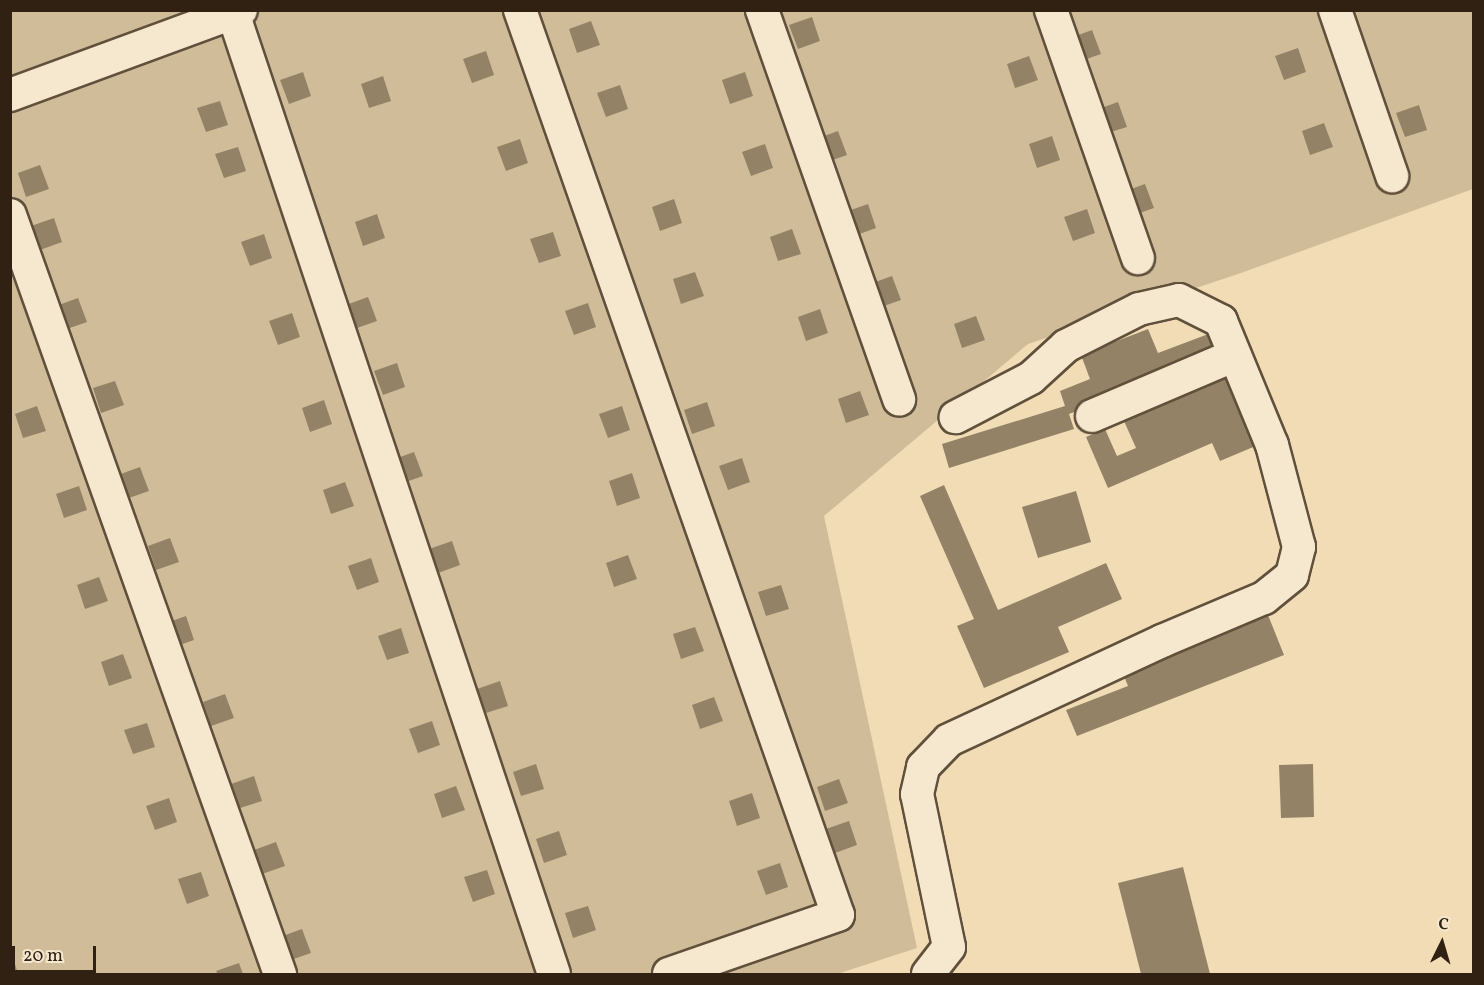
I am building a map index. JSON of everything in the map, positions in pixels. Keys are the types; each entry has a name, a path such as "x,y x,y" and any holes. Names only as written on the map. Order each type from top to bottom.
{"street":[{"path":"520,10 838,915 669,975"},
{"path":"762,10 899,400"},
{"path":"1051,10 1138,258"},
{"path":"1335,10 1392,176"},
{"path":"10,95 236,11 554,975"},
{"path":"10,215 280,975"},
{"path":"928,975 949,947 917,794 923,767 949,740 1162,641 1264,598 1292,575 1299,547 1272,445 1221,321 1179,300 1139,309 1066,345 1031,378 956,417"},
{"path":"1092,416 1235,355"}],"shaded area":[{"path":"10,11 1473,11 1473,189 1238,274 1028,344 824,516 917,948 837,974 11,974"}],"building":[{"path":"812,17 820,41 798,49 789,25"},
{"path":"591,21 600,45 577,53 569,29"},
{"path":"1092,30 1101,54 1078,62 1070,38"},
{"path":"1298,48 1306,72 1284,80 1275,56"},
{"path":"486,51 494,75 472,83 463,59"},
{"path":"1029,56 1038,80 1015,88 1007,64"},
{"path":"303,72 311,96 289,104 280,80"},
{"path":"745,72 753,96 730,104 722,80"},
{"path":"383,76 391,101 369,108 361,84"},
{"path":"620,85 628,109 606,117 597,93"},
{"path":"220,101 228,125 206,132 197,108"},
{"path":"1118,102 1127,127 1104,134 1096,110"},
{"path":"1419,105 1427,130 1405,137 1396,113"},
{"path":"1324,123 1333,147 1310,155 1302,131"},
{"path":"838,131 847,155 824,163 816,139"},
{"path":"1052,136 1060,160 1037,168 1029,144"},
{"path":"520,139 528,163 506,171 497,147"},
{"path":"765,144 773,168 751,176 742,152"},
{"path":"238,147 246,171 224,178 215,154"},
{"path":"40,165 49,189 26,197 18,173"},
{"path":"1145,184 1154,208 1131,216 1123,192"},
{"path":"674,199 682,223 660,231 652,207"},
{"path":"868,204 876,228 854,236 845,212"},
{"path":"1087,209 1095,233 1073,241 1064,217"},
{"path":"377,214 385,238 363,246 355,222"},
{"path":"54,218 62,242 40,250 31,226"},
{"path":"792,229 801,254 778,261 770,237"},
{"path":"553,232 561,256 539,263 530,239"},
{"path":"264,234 272,258 250,266 241,242"},
{"path":"695,272 704,296 681,304 673,279"},
{"path":"892,276 901,300 878,308 870,284"},
{"path":"368,297 377,321 354,329 346,305"},
{"path":"78,298 87,322 64,330 56,306"},
{"path":"588,303 596,327 574,335 565,311"},
{"path":"820,309 828,333 806,341 798,317"},
{"path":"292,313 300,337 278,345 269,321"},
{"path":"976,316 985,340 962,348 954,324"},
{"path":"1148,329 1158,353 1211,333 1220,356 1069,414 1074,429 949,468 942,444 1065,406 1060,391 1090,379 1081,355"},
{"path":"397,363 405,387 383,395 374,371"},
{"path":"1228,377 1258,445 1220,461 1212,443 1108,488 1086,437 1105,429 1117,456 1136,448 1124,421"},
{"path":"115,381 124,405 101,413 93,388"},
{"path":"860,391 869,415 846,423 838,399"},
{"path":"324,400 332,424 310,432 302,408"},
{"path":"707,402 715,426 692,434 684,410"},
{"path":"37,406 46,431 23,438 15,414"},
{"path":"622,406 630,430 608,438 599,414"},
{"path":"414,452 423,476 400,484 392,460"},
{"path":"742,458 750,482 728,490 719,466"},
{"path":"140,467 149,491 126,499 118,475"},
{"path":"632,473 640,498 617,506 609,481"},
{"path":"345,482 354,506 331,514 323,490"},
{"path":"944,485 998,610 1106,563 1122,599 1058,627 1069,652 984,688 957,626 974,619 920,496"},
{"path":"79,486 87,510 64,518 56,494"},
{"path":"1076,491 1091,542 1038,558 1022,507"},
{"path":"170,538 179,562 156,570 148,546"},
{"path":"452,541 460,565 438,573 429,549"},
{"path":"628,555 637,579 614,587 606,563"},
{"path":"371,558 379,582 357,590 348,566"},
{"path":"99,577 108,601 85,609 77,585"},
{"path":"781,585 789,609 766,616 758,592"},
{"path":"1268,615 1284,655 1077,736 1066,710 1128,686 1122,671"},
{"path":"186,616 194,640 171,648 163,624"},
{"path":"695,627 704,651 681,659 673,634"},
{"path":"401,628 409,653 387,660 378,636"},
{"path":"123,654 132,678 109,686 101,662"},
{"path":"500,681 508,706 486,713 477,689"},
{"path":"225,694 234,718 211,726 203,702"},
{"path":"714,697 723,721 700,729 692,705"},
{"path":"432,721 440,745 418,753 409,729"},
{"path":"147,723 155,747 133,754 124,730"},
{"path":"536,764 544,789 521,796 513,772"},
{"path":"1313,764 1314,817 1281,818 1279,765"},
{"path":"254,776 262,801 240,808 231,784"},
{"path":"839,779 848,803 825,811 817,787"},
{"path":"456,786 465,810 442,818 434,794"},
{"path":"752,793 760,818 737,826 729,801"},
{"path":"169,798 177,822 155,830 146,806"},
{"path":"849,821 857,845 835,853 826,829"},
{"path":"559,831 567,855 544,863 536,839"},
{"path":"276,842 285,866 262,874 254,850"},
{"path":"780,863 788,887 766,895 757,871"},
{"path":"1183,867 1210,974 1141,974 1118,883"},
{"path":"487,870 495,894 473,902 464,877"},
{"path":"201,872 209,896 187,904 178,879"},
{"path":"588,906 596,930 573,938 565,913"},
{"path":"302,929 311,953 288,961 280,937"},
{"path":"11,953 18,973 10,974"},
{"path":"239,963 243,974 218,974 216,971"}]}
